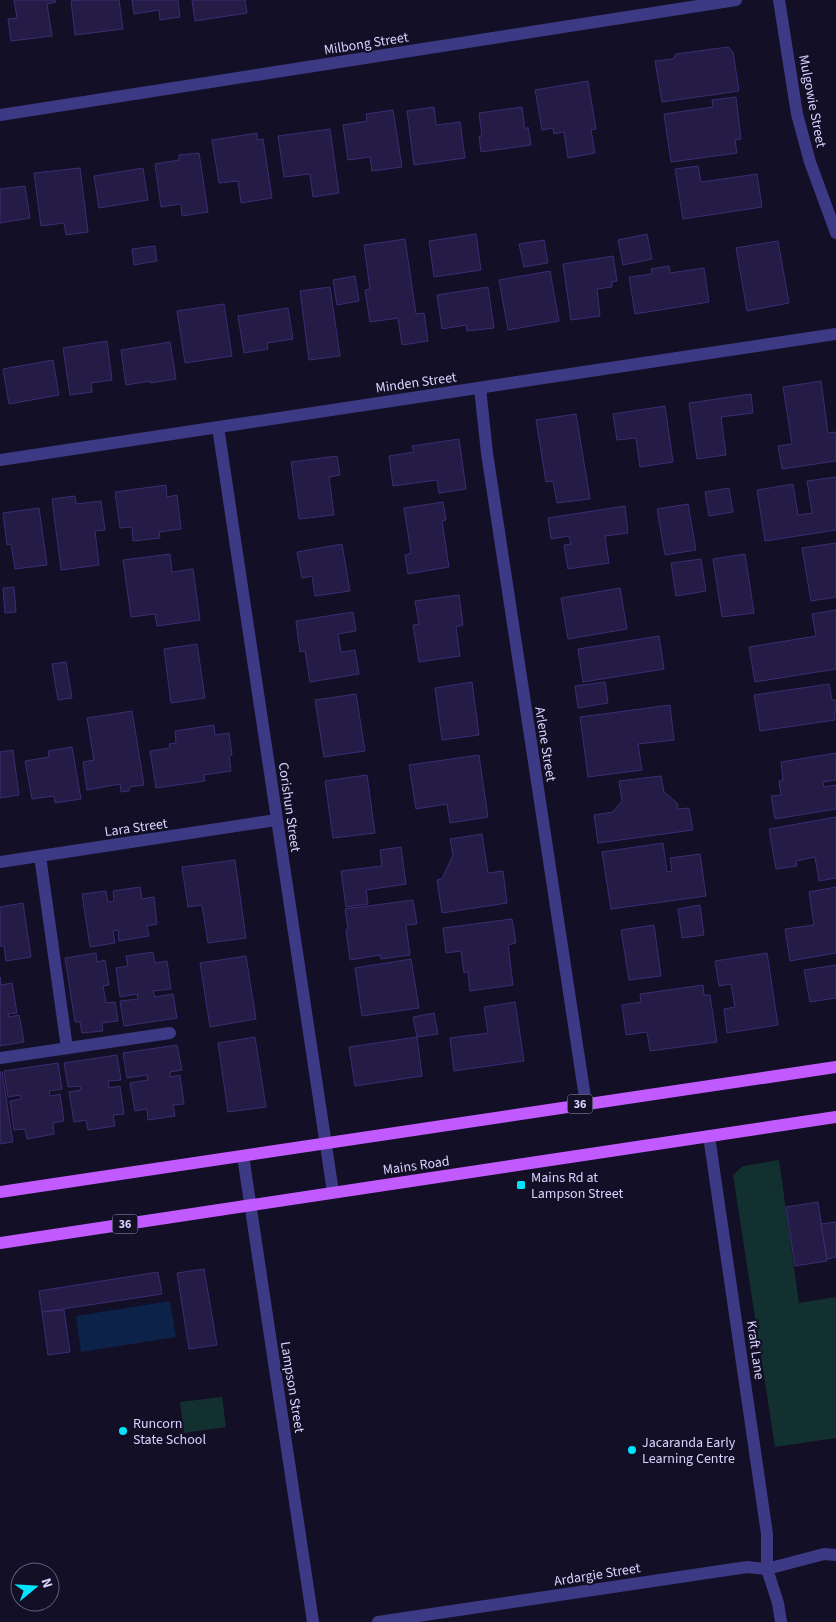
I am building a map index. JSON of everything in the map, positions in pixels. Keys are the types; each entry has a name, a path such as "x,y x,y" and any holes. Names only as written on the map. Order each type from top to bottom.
{"main road":[{"name":"36","path":"0,1192 836,1067"},
{"name":"Mains Road","path":"0,1243 836,1117"}],"street":[{"name":"Milbong Street","path":"0,115 736,0"},
{"name":"Mulgowie Street","path":"779,0 797,114 810,162 836,234"},
{"name":"Minden Street","path":"0,460 836,334"},
{"name":"Arlene Street","path":"480,388 487,453 586,1104"},
{"name":"Corishun Street","path":"218,427 333,1192"},
{"name":"Lara Street","path":"0,862 276,820"},
{"path":"40,856 67,1048"},
{"path":"0,1058 170,1033"},
{"name":"Kraft Lane","path":"709,1136 767,1534 767,1569"},
{"name":"Lampson Street","path":"243,1156 313,1622"},
{"name":"Ardargie Street","path":"378,1622 747,1567 767,1569 824,1554 836,1556"},
{"path":"767,1569 778,1603 781,1622"}],"green space":[{"path":"779,1160 799,1303 836,1297 836,1438 775,1447 733,1175 743,1166"},
{"path":"222,1397 226,1427 184,1433 180,1402"}],"water":[{"path":"170,1301 176,1337 81,1352 76,1316"}],"building":[{"path":"14,0 55,0 56,2 47,4 52,36 11,41 8,19 17,18"},
{"path":"119,0 123,29 75,35 71,1"},
{"path":"132,0 178,0 180,17 160,20 159,10 134,14"},
{"path":"192,0 245,0 247,13 195,21"},
{"path":"728,47 733,52 739,91 662,102 655,61 673,59 676,54"},
{"path":"588,81 596,129 591,130 595,153 568,158 564,132 554,134 553,128 542,130 535,90"},
{"path":"736,97 741,139 735,140 737,153 671,162 664,114 713,107 712,100"},
{"path":"434,107 436,125 460,122 465,158 414,165 407,111"},
{"path":"522,107 525,130 528,127 531,145 481,152 479,136 482,136 479,113"},
{"path":"393,110 402,167 372,171 370,157 348,160 343,125 367,121 366,114"},
{"path":"330,129 339,193 313,197 310,174 284,177 278,136"},
{"path":"257,133 257,140 263,139 272,198 241,203 238,181 219,183 212,140"},
{"path":"199,153 208,212 182,216 181,204 161,207 155,164 179,160 179,155"},
{"path":"698,166 701,182 757,174 762,207 683,219 675,169"},
{"path":"80,168 88,232 66,235 64,223 41,226 34,173"},
{"path":"143,168 148,200 99,208 94,176"},
{"path":"25,186 30,218 0,223 0,189"},
{"path":"476,234 481,270 434,277 429,241"},
{"path":"647,234 652,259 623,265 618,240"},
{"path":"405,239 416,314 424,313 428,341 402,345 398,318 370,322 365,290 370,289 364,245"},
{"path":"544,240 548,263 524,267 519,244"},
{"path":"778,241 789,303 747,311 736,248"},
{"path":"155,246 157,261 134,265 132,249"},
{"path":"613,256 617,281 612,282 612,287 597,289 600,316 571,320 563,264"},
{"path":"669,266 670,273 704,268 709,302 635,314 629,277 652,274 651,269"},
{"path":"550,271 559,321 508,330 499,280"},
{"path":"355,276 359,301 337,305 333,280"},
{"path":"330,287 340,356 309,360 300,291"},
{"path":"488,287 494,328 467,331 466,325 442,329 437,295"},
{"path":"224,304 232,356 185,363 177,311"},
{"path":"288,308 293,339 267,343 268,349 244,353 238,316"},
{"path":"107,341 112,380 91,383 92,392 70,395 63,348"},
{"path":"170,342 176,379 126,385 121,350"},
{"path":"53,360 59,395 9,404 3,369"},
{"path":"821,381 828,433 836,432 836,461 782,469 778,446 792,444 783,387"},
{"path":"751,394 753,413 721,417 726,455 697,459 689,403"},
{"path":"665,406 673,462 640,467 636,438 617,440 613,414"},
{"path":"576,414 590,499 557,503 553,481 546,482 536,420"},
{"path":"459,439 466,489 439,493 437,480 393,486 389,456 414,452 412,446"},
{"path":"337,456 340,475 329,477 334,515 299,519 291,462"},
{"path":"836,477 836,530 765,541 757,490 793,484 798,515 812,513 807,481"},
{"path":"166,485 167,497 177,495 181,529 159,532 160,538 133,541 132,527 120,528 115,492"},
{"path":"729,488 733,512 709,516 705,492"},
{"path":"75,496 76,504 101,501 105,530 95,531 99,565 61,570 52,499"},
{"path":"443,502 446,520 442,521 449,567 408,574 405,555 411,553 404,508"},
{"path":"688,504 696,550 665,555 657,509"},
{"path":"625,506 628,533 605,536 609,563 568,569 564,545 571,544 569,536 551,539 548,518"},
{"path":"39,508 47,565 15,569 11,544 7,545 3,513"},
{"path":"836,543 836,597 811,601 802,548"},
{"path":"342,544 350,591 315,596 312,576 302,578 297,552"},
{"path":"170,554 172,572 193,569 200,620 157,626 155,614 131,617 123,560"},
{"path":"745,554 754,613 722,617 713,559"},
{"path":"701,559 706,591 676,596 671,563"},
{"path":"14,587 16,612 5,613 3,588"},
{"path":"620,588 627,629 568,639 561,598"},
{"path":"459,595 463,625 456,627 460,656 419,662 413,625 419,624 415,601"},
{"path":"836,610 836,669 755,682 749,647 816,636 812,614"},
{"path":"353,612 356,631 338,634 341,652 355,650 359,674 310,682 305,651 300,652 296,621"},
{"path":"659,636 664,669 583,682 578,649"},
{"path":"197,644 205,698 171,703 164,649"},
{"path":"66,662 72,698 58,700 52,664"},
{"path":"472,682 479,735 442,740 435,688"},
{"path":"605,682 608,703 578,708 575,686"},
{"path":"829,684 832,700 836,700 835,720 760,731 754,695"},
{"path":"356,694 365,751 324,757 315,700"},
{"path":"670,705 674,740 638,744 642,770 588,777 580,717"},
{"path":"132,711 144,785 130,787 129,791 121,792 120,784 87,790 83,762 94,760 87,718"},
{"path":"214,725 215,735 229,733 232,755 229,756 231,771 204,775 205,781 156,788 150,751 170,748 169,744 176,743 175,731"},
{"path":"72,747 81,799 55,803 54,796 32,799 25,761 49,757 48,751"},
{"path":"13,750 19,795 0,798 0,752"},
{"path":"836,753 836,780 823,782 824,787 836,785 836,809 775,819 771,796 781,795 779,781 783,780 781,762"},
{"path":"479,755 488,817 450,823 447,804 416,809 409,765"},
{"path":"367,775 375,833 333,838 325,781"},
{"path":"661,776 664,792 677,803 678,809 689,808 693,830 598,843 594,815 613,812 622,801 619,781"},
{"path":"836,817 836,878 819,881 815,857 796,861 797,866 776,869 769,829"},
{"path":"482,834 488,873 503,871 507,903 442,913 437,880 442,879 453,855 450,839"},
{"path":"663,843 667,872 672,871 670,858 700,854 706,896 611,909 602,852"},
{"path":"401,847 406,884 366,890 368,904 346,907 341,871 382,866 380,850"},
{"path":"235,860 246,938 208,943 202,905 188,907 182,867"},
{"path":"140,887 142,899 154,897 157,924 147,926 149,936 119,941 118,930 113,931 115,943 90,947 82,894 106,891 108,902 114,901 113,891"},
{"path":"836,887 836,953 790,961 785,929 814,925 809,892"},
{"path":"413,900 417,924 406,925 410,955 381,959 380,955 350,960 345,909"},
{"path":"23,903 31,957 6,961 4,946 0,946 0,907"},
{"path":"700,905 704,935 682,938 678,909"},
{"path":"512,919 516,943 508,945 513,985 470,991 468,971 464,973 461,951 446,953 443,928"},
{"path":"654,925 661,976 629,980 621,930"},
{"path":"153,952 155,963 167,961 171,989 153,991 155,997 173,994 177,1018 124,1026 120,1001 138,999 137,994 120,997 116,968 128,966 126,956"},
{"path":"96,953 97,962 105,960 109,985 103,986 106,1003 115,1002 118,1021 102,1023 103,1031 82,1033 80,1022 75,1022 65,958"},
{"path":"767,953 778,1025 727,1033 724,1009 735,1007 731,984 719,986 715,961"},
{"path":"246,956 256,1019 210,1027 200,963"},
{"path":"411,959 419,1008 362,1016 355,968"},
{"path":"836,965 836,998 810,1002 804,970"},
{"path":"0,977 1,985 12,983 17,1013 8,1014 9,1017 19,1015 24,1042 0,1046"},
{"path":"703,985 704,995 710,995 717,1042 650,1051 647,1032 626,1035 622,1005 641,1002 640,994"},
{"path":"515,1002 524,1061 454,1071 450,1038 488,1033 484,1007"},
{"path":"434,1013 438,1034 417,1037 413,1017"},
{"path":"255,1037 266,1107 228,1112 218,1043"},
{"path":"417,1037 422,1076 355,1086 349,1047"},
{"path":"177,1045 182,1070 170,1072 170,1077 180,1075 184,1104 173,1105 175,1116 148,1120 147,1109 135,1111 130,1083 148,1080 147,1075 127,1078 123,1053"},
{"path":"117,1055 121,1080 108,1081 109,1088 120,1086 124,1114 113,1115 115,1126 88,1130 86,1120 74,1122 69,1092 81,1090 80,1086 68,1087 64,1063"},
{"path":"58,1063 62,1089 49,1091 50,1096 60,1094 64,1121 53,1123 54,1134 27,1139 25,1129 14,1130 10,1101 21,1099 20,1095 8,1097 4,1071"},
{"path":"0,1072 2,1072 13,1142 0,1144"},
{"path":"818,1202 827,1261 795,1266 786,1207"},
{"path":"836,1222 836,1257 827,1259 821,1224"},
{"path":"204,1269 217,1345 189,1349 177,1273"},
{"path":"158,1272 162,1294 42,1312 39,1291"},
{"path":"64,1310 70,1352 48,1355 42,1312"}],"place":[{"name":"Mains Rd at Lampson Street","path":"521,1185"},
{"name":"Runcorn State School","path":"123,1431"},
{"name":"Jacaranda Early Learning Centre","path":"632,1450"}]}
